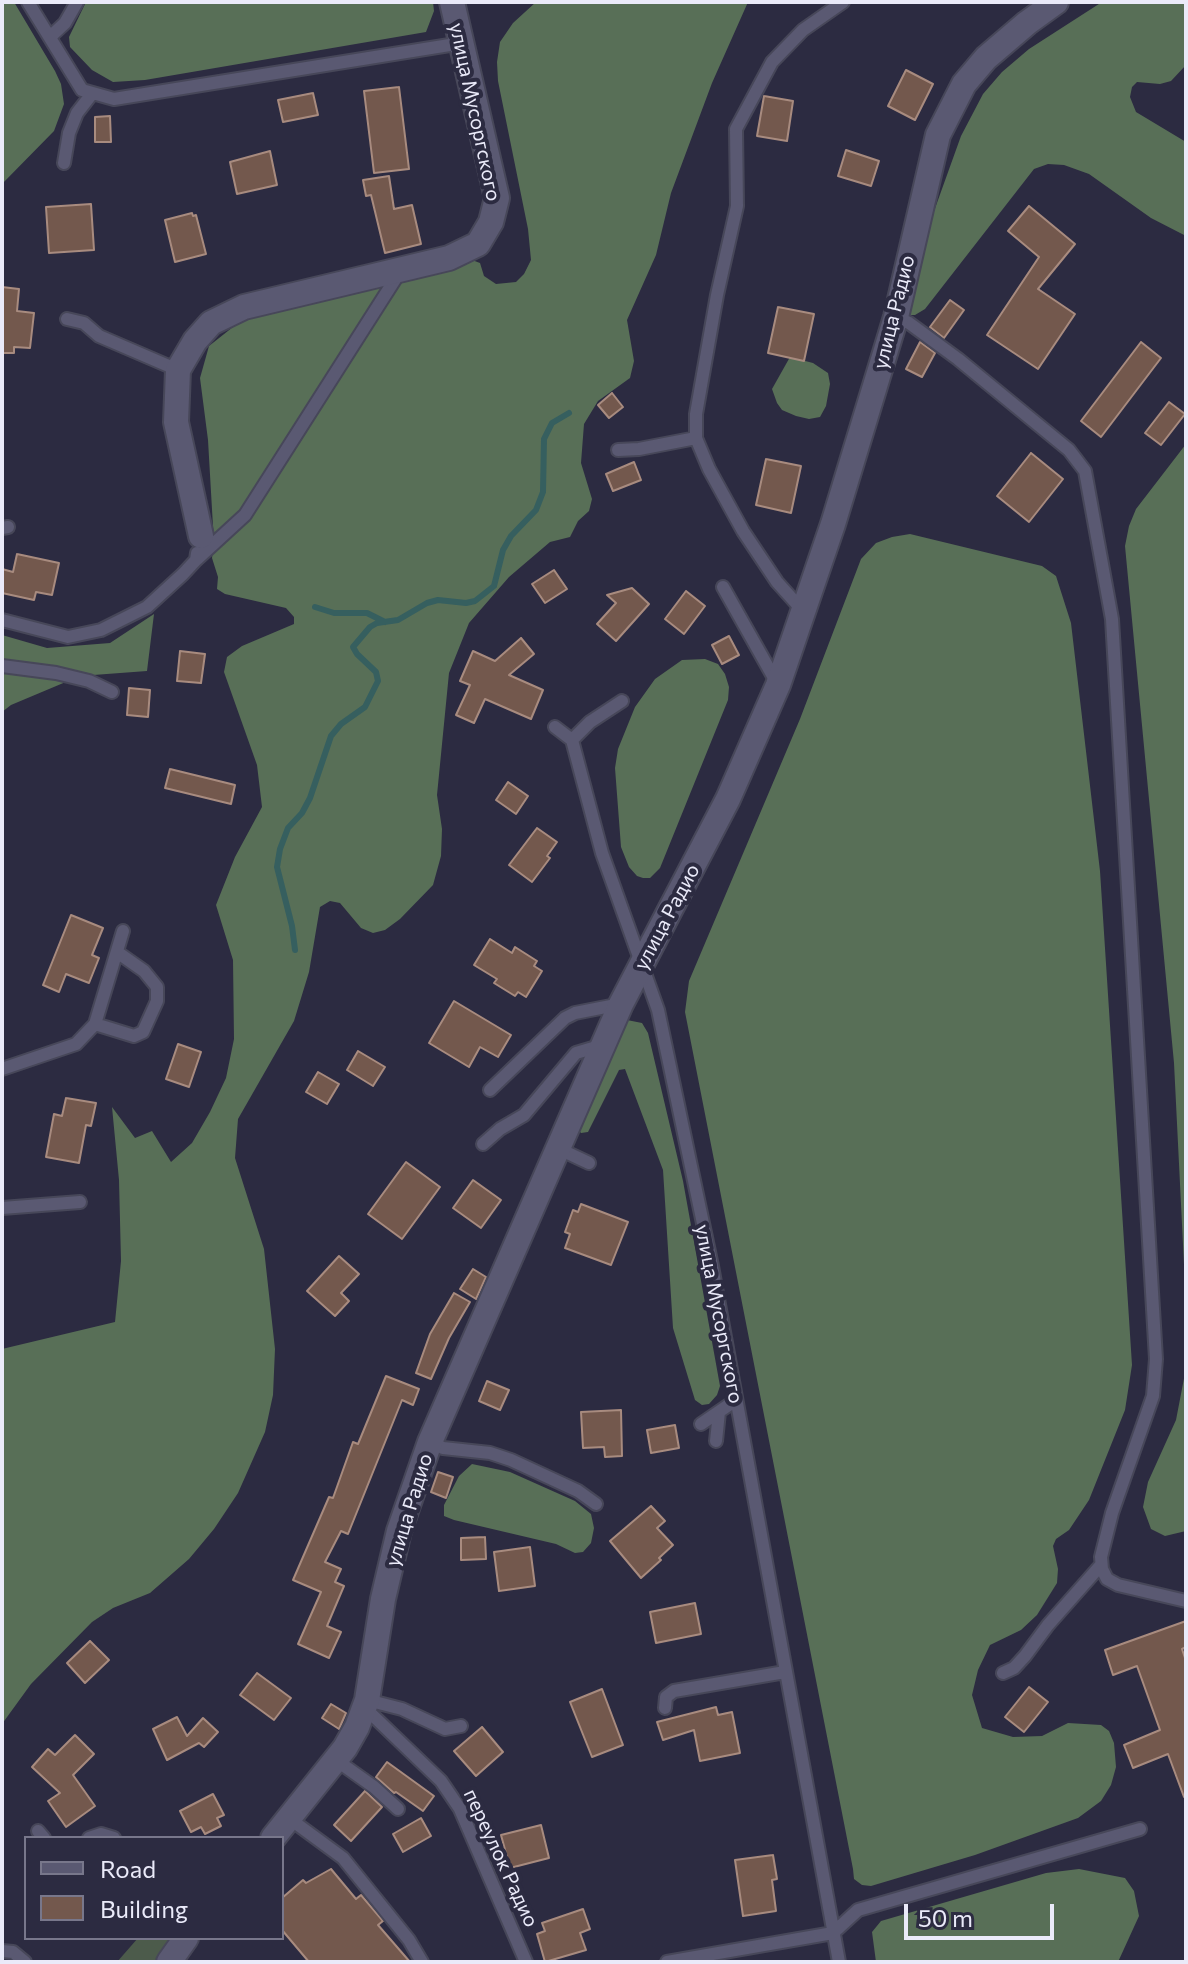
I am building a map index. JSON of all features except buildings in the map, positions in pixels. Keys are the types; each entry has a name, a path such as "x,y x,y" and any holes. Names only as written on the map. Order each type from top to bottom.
{"main road":[{"name":"улица Мусоргского","path":"401,269 449,258 478,244 491,222 497,198 452,2"},
{"name":"улица Радио","path":"275,1836 336,1760 357,1727 365,1704 383,1599 399,1531 430,1442 621,1004 728,799 778,685 804,612 896,317 926,175 938,135 964,84 986,58 1055,2"},
{"path":"201,536 176,422 178,370 195,341 211,323 244,307 401,269"},
{"path":"169,1962 185,1940"}],"lane":[{"path":"28,2 82,90 114,99 462,43"},
{"path":"50,37 65,23 77,2"},
{"path":"804,612 777,582 743,531 696,438 702,373 737,206 736,129 772,62 803,30 843,2"},
{"path":"64,163 69,133 77,113 91,95"},
{"path":"2,620 68,637 90,634 147,607 245,515 401,269"},
{"path":"896,317 958,359 1069,450 1085,471 1112,619 1156,1359 1153,1396 1115,1502 1101,1565 1025,1656 1014,1668 1003,1673"},
{"path":"67,319 84,323 99,336 178,370"},
{"path":"618,450 696,438"},
{"path":"196,560 201,536"},
{"path":"723,587 778,685"},
{"path":"2,666 56,673 89,681 112,692"},
{"path":"555,727 572,740 590,722 622,701"},
{"name":"улица Мусоргского","path":"572,740 602,853 658,1010 712,1266 839,1962"},
{"path":"2,1069 76,1044 95,1024 123,931"},
{"path":"95,1024 134,1036 143,1032 157,1001 157,987 144,971 117,952"},
{"path":"490,1090 565,1018 575,1013 621,1004"},
{"path":"483,1144 500,1129 524,1115 576,1053 603,1045"},
{"path":"557,1148 589,1163"},
{"path":"2,1208 80,1202"},
{"path":"701,1424 736,1400"},
{"path":"716,1441 719,1412"},
{"path":"430,1442 443,1448 490,1453 511,1460 578,1491 596,1504"},
{"path":"1101,1565 1107,1579 1118,1585 1186,1601"},
{"path":"665,1708 666,1697 674,1691 785,1672"},
{"path":"365,1704 402,1709 445,1729 461,1726"},
{"name":"переулок Радио","path":"365,1704 441,1781 460,1809 526,1962"},
{"path":"336,1760 398,1809"},
{"path":"290,1819 343,1858 409,1940 422,1962"},
{"path":"667,1962 833,1933 858,1910 1140,1829"},
{"path":"2,1951 13,1952 25,1962"}],"green space":[{"path":"2,2 14,2 55,71 64,104 54,131 2,184"},
{"path":"86,2 433,2 434,11 426,32 145,80 113,82 92,70 70,47 69,37"},
{"path":"536,2 748,2 712,83 671,193 656,255 627,320 634,361 630,378 598,401 584,424 581,463 592,499 589,511 578,521 570,537 550,542 509,577 469,623 449,673 437,795 442,829 441,856 433,885 400,919 385,930 373,933 361,928 340,903 330,901 320,907 309,972 294,1021 238,1119 235,1158 264,1249 275,1349 273,1395 265,1432 238,1493 189,1559 150,1593 113,1608 92,1622 31,1684 2,1724 2,1349 115,1322 121,1261 119,1180 112,1107 135,1138 152,1131 171,1162 192,1143 210,1112 226,1078 234,1039 233,960 216,905 235,857 262,807 257,765 224,672 227,657 242,646 294,624 294,617 286,608 225,594 217,589 218,577 212,558 214,544 208,440 200,378 209,346 238,323 273,309 472,260 480,263 484,276 496,284 516,282 524,274 531,260 528,229 498,81 497,62 500,42 513,23"},
{"path":"1102,2 1186,2 1186,65 1171,81 1160,84 1137,82 1132,87 1130,97 1136,112 1186,142 1186,236 1151,218 1089,174 1064,165 1048,164 1034,169 925,309 915,315 906,315 901,303 961,136 983,94 1002,72 1029,49"},
{"path":"790,357 813,363 828,373 830,384 826,406 820,417 809,419 796,416 782,410 777,403 772,389"},
{"path":"1186,444 1186,1305 1174,1063 1125,546 1136,509"},
{"path":"910,534 1042,566 1056,576 1071,623 1100,871 1132,1365 1125,1410 1089,1500 1069,1530 1056,1539 1053,1546 1058,1569 1057,1583 1037,1615 1021,1630 990,1645 978,1670 972,1695 982,1728 1013,1737 1042,1736 1068,1723 1101,1725 1109,1731 1114,1743 1116,1767 1111,1785 1101,1801 1078,1818 975,1855 871,1886 862,1885 854,1879 685,1012 689,981 800,719 861,559 876,543"},
{"path":"154,614 147,671 80,676 11,705 2,712 2,635 47,648 110,643"},
{"path":"705,659 718,664 725,674 729,687 728,700 660,868 650,878 643,878 629,867 621,847 615,768 618,749 635,707 655,679 682,660"},
{"path":"627,1020 642,1023 648,1033 683,1181 720,1386 709,1404 702,1405 695,1400 673,1328 663,1170 625,1069 619,1070 588,1132 581,1133 577,1128"},
{"path":"1186,1368 1186,1531 1165,1536 1151,1529 1143,1507 1148,1482 1176,1420"},
{"path":"472,1464 510,1472 575,1501 591,1514 594,1528 591,1543 583,1552 575,1553 556,1544 444,1516 444,1505 459,1476"},
{"path":"1079,1869 1125,1878 1134,1891 1139,1916 1118,1962 876,1962 872,1932 881,1921 1046,1873"},
{"path":"136,1940 170,1940 157,1962 117,1962"}],"waterway":[{"path":"295,950 277,867 280,849 288,828 302,813 310,798 331,736 341,724 365,707 378,681 376,672 353,647 377,623 398,620 438,600 475,601 494,586 503,550 511,536 536,510 543,492 544,439 552,423 569,413"},
{"path":"315,607 334,613 367,613 385,622"}]}
